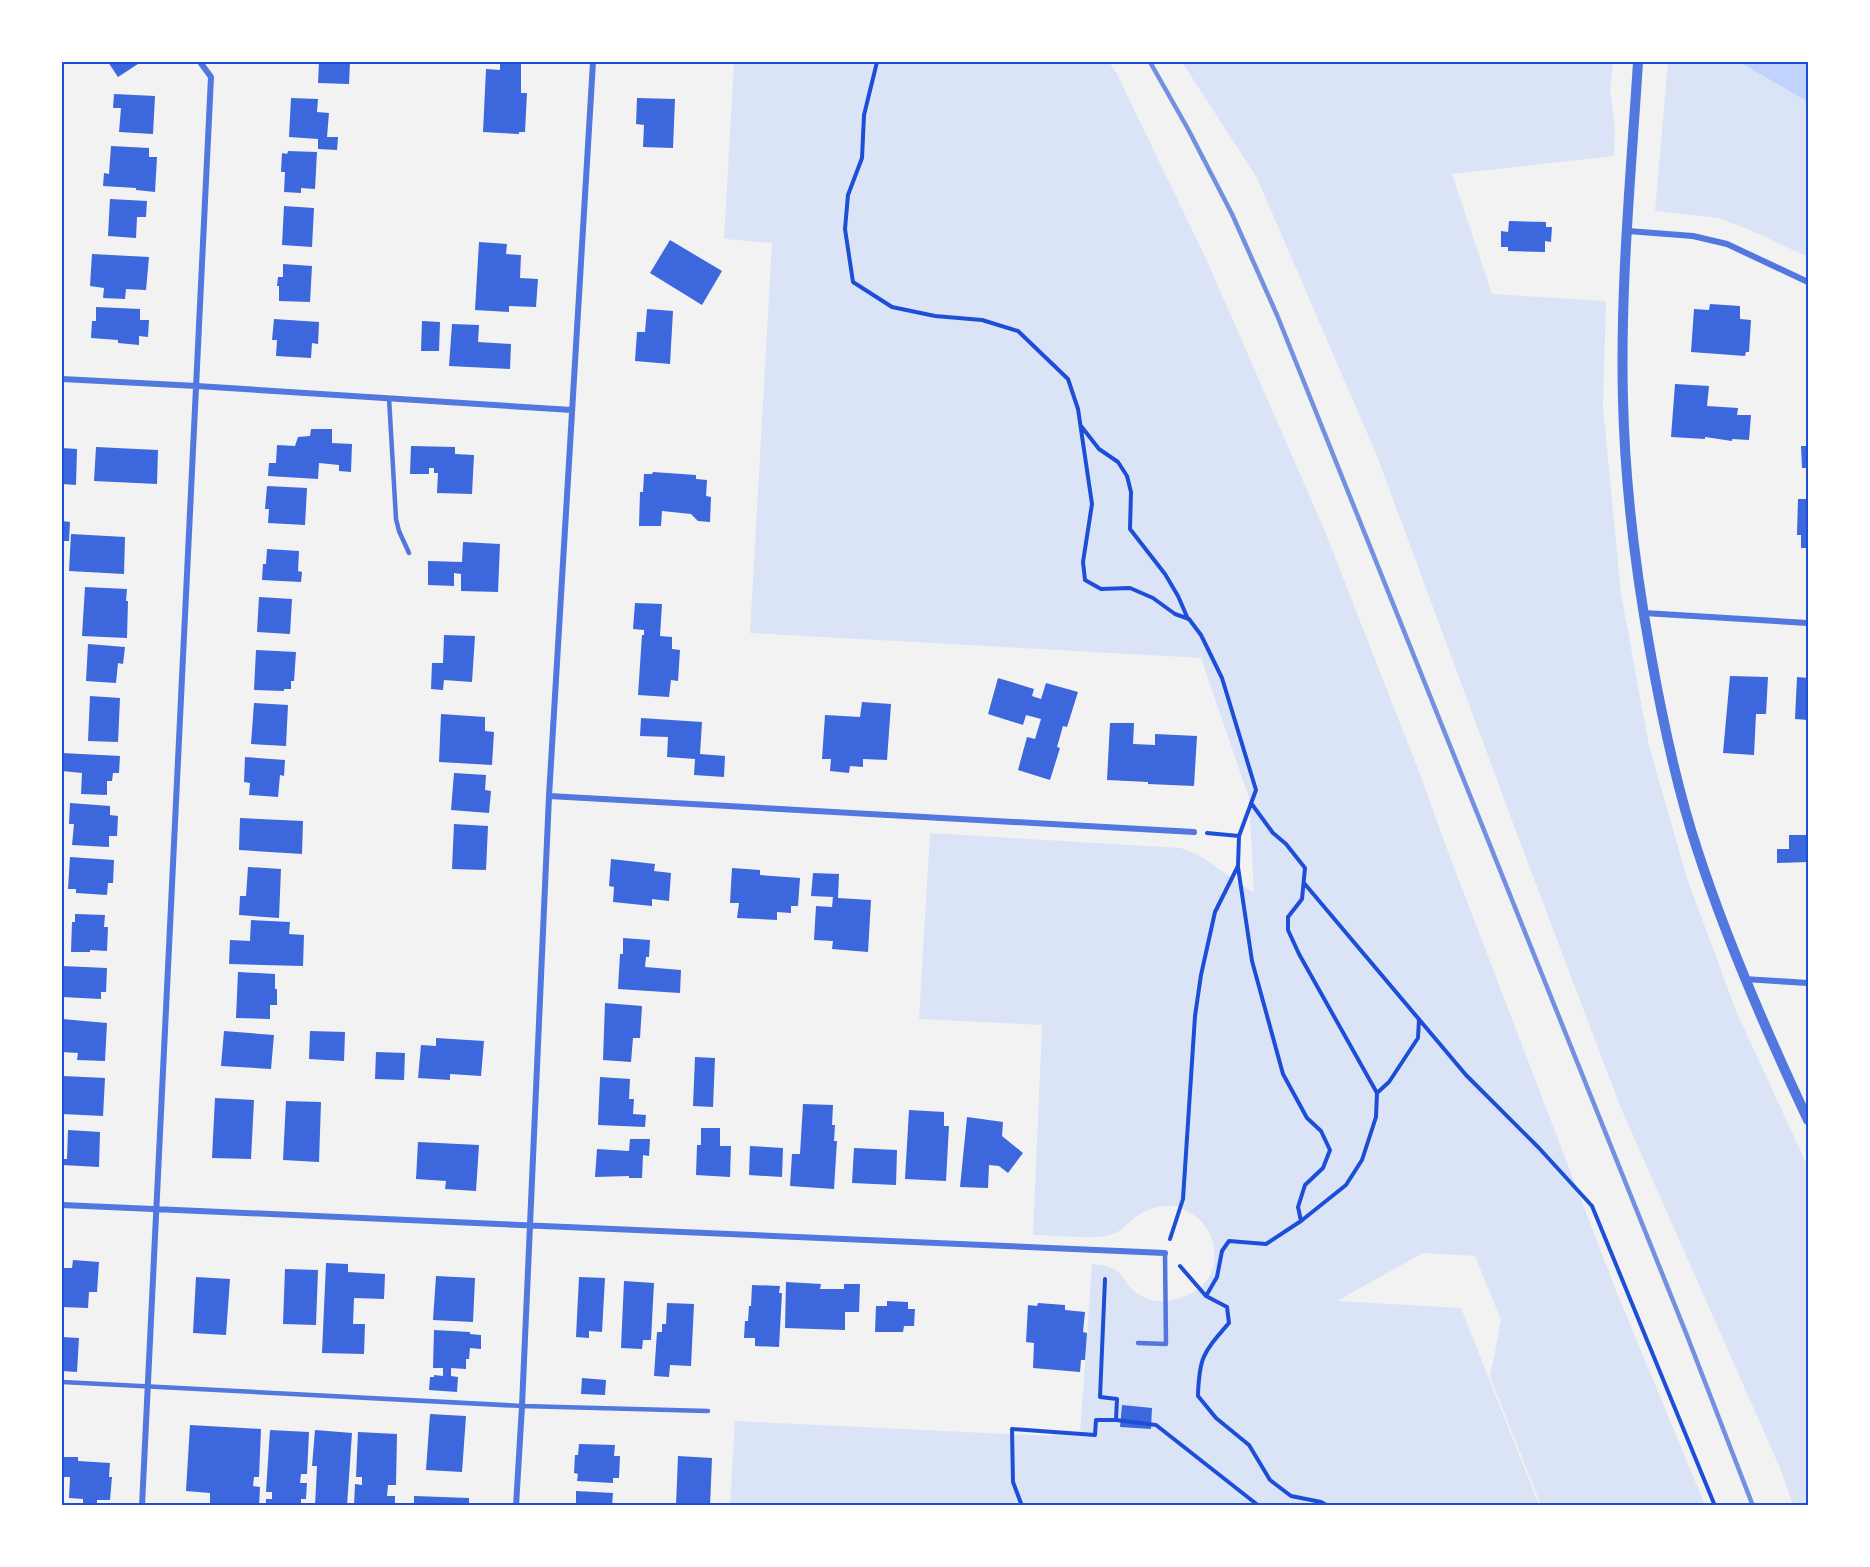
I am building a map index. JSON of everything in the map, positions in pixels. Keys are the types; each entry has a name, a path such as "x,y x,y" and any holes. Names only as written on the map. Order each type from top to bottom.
{"street":[{"path":"141,1506 211,77 200,62"},
{"path":"516,1506 549,796 593,62"},
{"path":"1638,62 1622,358 1629,498 1644,614 1660,707 1698,852 1744,979 1809,1120"},
{"path":"1628,231 1712,239 1740,249 1809,282"},
{"path":"62,379 572,410"},
{"path":"1644,614 1809,623"},
{"path":"549,796 1194,832"},
{"path":"1744,979 1809,983"},
{"path":"62,1205 1165,1253"}],"lane":[{"path":"389,398 396,519 409,553"},
{"path":"1138,1343 1166,1344 1165,1253"},
{"path":"62,1382 522,1406 708,1411"}],"path":[{"path":"877,62 864,115 862,158 848,195 845,229 853,282 892,307 935,316 982,321 1018,332 1068,379 1078,409 1092,504 1083,561 1085,580 1101,589 1130,588 1153,598 1175,614 1188,619"},
{"path":"1081,426 1099,449 1118,462 1127,476 1131,492 1130,530 1165,574 1188,619 1201,635 1222,678 1256,790 1239,836 1238,866 1252,961 1283,1074 1307,1118 1321,1131 1330,1150 1323,1168 1305,1185 1298,1207 1300,1221"},
{"path":"1206,1296 1218,1277 1222,1251 1229,1241 1266,1244 1346,1185 1362,1160 1376,1117 1377,1093 1288,930 1287,917 1302,899 1305,868 1286,844 1273,833 1251,803"},
{"path":"1194,832 1239,836"},
{"path":"1238,866 1215,912 1201,975 1195,1016 1183,1199 1165,1253 1206,1296 1227,1307 1229,1323 1203,1356 1199,1370 1198,1396 1216,1418 1249,1445 1270,1480 1292,1496 1321,1502 1328,1506"},
{"path":"1304,883 1466,1074 1592,1206 1715,1506"},
{"path":"1377,1093 1389,1082 1418,1038 1419,1018"},
{"path":"1105,1279 1100,1397 1117,1399 1116,1420"},
{"path":"1022,1506 1013,1482 1012,1429 1095,1435 1096,1420 1156,1425 1258,1506"}],"shaded area":[{"path":"734,62 1109,62 1117,74 1208,263 1324,529 1418,769 1615,1288 1705,1505 1541,1505 1490,1377 1501,1320 1475,1256 1423,1253 1337,1301 1461,1308 1539,1505 730,1505 735,1421 1052,1436 1053,1432 1080,1434 1092,1264 1114,1269 1137,1293 1151,1300 1161,1301 1183,1297 1194,1292 1206,1281 1214,1264 1213,1244 1205,1226 1192,1214 1175,1206 1146,1211 1111,1235 1084,1237 1033,1235 1042,1025 919,1019 930,833 1181,848 1200,856 1254,893 1249,798 1201,658 750,633 772,243 724,239"},
{"path":"1182,62 1613,62 1610,90 1615,127 1614,156 1452,174 1492,294 1606,301 1603,407 1621,593 1649,746 1687,878 1736,1011 1808,1167 1808,1505 1793,1505 1780,1468 1620,1106 1377,456 1257,178"},
{"path":"1668,62 1739,62 1808,102 1808,257 1718,218 1655,211"}],"water":[{"path":"1739,62 1808,62 1808,102"}],"building":[{"path":"108,62 141,62 118,77"},
{"path":"319,62 350,62 349,84 318,83"},
{"path":"500,62 521,62 521,93 527,93 525,132 519,132 519,134 483,132 486,69 500,70"},
{"path":"114,94 155,96 153,134 119,132 121,108 113,108"},
{"path":"291,98 318,99 317,112 329,113 327,137 338,137 337,150 318,149 318,139 289,137"},
{"path":"637,98 675,99 673,148 643,147 644,125 636,124"},
{"path":"111,146 149,148 149,157 157,157 155,192 103,186 104,173 109,174"},
{"path":"288,151 317,152 315,189 301,188 301,193 284,192 285,172 281,172 282,153 287,154"},
{"path":"110,199 147,201 146,217 137,217 136,238 108,236"},
{"path":"284,206 314,208 312,247 282,245"},
{"path":"1509,221 1546,222 1546,227 1552,227 1551,242 1545,241 1545,252 1508,251 1508,247 1501,247 1501,231 1508,232"},
{"path":"670,240 722,271 702,305 650,273"},
{"path":"479,242 507,244 506,254 521,255 520,278 538,279 536,307 509,306 509,312 475,310"},
{"path":"92,254 149,257 146,290 126,289 125,299 103,298 104,288 90,286"},
{"path":"283,264 312,266 310,302 279,301 279,286 277,286 278,277 283,277"},
{"path":"1710,304 1740,306 1740,319 1751,320 1749,352 1746,352 1745,356 1691,352 1694,309 1709,310"},
{"path":"96,307 140,309 140,320 149,320 148,337 139,336 139,345 118,343 118,340 91,338 92,321 96,321"},
{"path":"647,309 673,311 670,364 635,361 637,332 645,332"},
{"path":"274,319 319,322 318,344 312,343 311,358 276,356 277,340 272,340"},
{"path":"422,321 440,322 439,351 421,351"},
{"path":"452,324 479,325 478,342 511,344 510,369 449,366"},
{"path":"1675,384 1709,386 1707,406 1738,408 1737,415 1751,415 1749,440 1671,437"},
{"path":"311,429 332,429 332,443 352,444 351,472 339,471 339,465 319,463 318,479 268,476 269,463 276,463 277,445 295,446 298,437 310,436"},
{"path":"411,446 455,447 455,454 474,455 472,494 437,493 438,473 434,473 434,468 429,468 429,474 410,474"},
{"path":"1801,446 1808,446 1808,468 1802,468"},
{"path":"96,447 158,450 157,484 94,481"},
{"path":"62,448 77,449 76,485 62,484"},
{"path":"653,472 696,475 696,479 707,480 706,496 711,497 710,522 698,521 691,514 662,511 661,526 639,526 640,492 643,492 644,474"},
{"path":"267,486 307,488 305,525 268,523 269,509 265,509"},
{"path":"1798,499 1808,499 1808,548 1801,548 1801,535 1797,535"},
{"path":"62,521 70,522 69,541 62,541"},
{"path":"71,534 125,537 124,574 69,571"},
{"path":"463,542 500,544 498,592 461,591 461,574 454,573 454,586 428,585 428,561 462,562"},
{"path":"267,549 299,551 298,571 302,572 301,582 262,580"},
{"path":"85,587 127,589 127,638 82,636"},
{"path":"259,597 292,599 290,634 257,632"},
{"path":"635,603 662,604 660,636 672,637 672,649 680,650 678,681 671,680 669,697 638,695 644,630 633,629"},
{"path":"444,635 475,636 472,682 444,680 443,690 431,689 432,663 443,663"},
{"path":"88,644 125,647 123,664 118,663 116,683 86,681"},
{"path":"256,650 296,652 294,681 291,681 291,689 284,689 284,691 254,690"},
{"path":"1730,676 1768,677 1766,714 1756,714 1754,755 1723,753"},
{"path":"1797,677 1808,678 1808,720 1795,719"},
{"path":"998,678 1034,689 1032,696 1041,699 1046,683 1078,692 1067,727 1063,726 1057,747 1060,748 1050,780 1018,770 1027,737 1035,739 1041,719 1026,715 1023,725 988,714"},
{"path":"90,696 120,698 118,742 88,741"},
{"path":"862,702 891,704 887,760 863,759 863,767 850,766 849,773 830,771 831,759 822,759 825,715 860,717"},
{"path":"254,703 288,705 286,746 251,744"},
{"path":"441,714 485,717 485,731 494,732 492,765 439,762"},
{"path":"641,718 702,722 700,754 725,756 724,777 694,775 695,759 667,757 668,737 640,736"},
{"path":"1110,723 1134,723 1133,744 1155,745 1155,734 1197,736 1194,786 1107,780"},
{"path":"62,753 120,756 119,773 113,773 112,781 107,781 107,795 81,794 82,773 62,771"},
{"path":"245,757 285,760 284,776 280,775 278,797 249,795 250,783 244,782"},
{"path":"454,773 486,775 485,790 491,791 489,813 451,810"},
{"path":"70,803 110,806 110,815 118,816 117,836 109,836 109,847 72,845 74,824 69,824"},
{"path":"240,818 303,821 302,854 239,850"},
{"path":"454,824 488,826 486,870 452,869"},
{"path":"1789,835 1808,835 1808,862 1777,863 1777,849 1789,849"},
{"path":"70,857 114,860 113,883 108,883 107,895 76,893 76,889 68,889"},
{"path":"611,859 655,864 654,871 671,873 669,901 652,899 652,906 613,902 614,887 609,886"},
{"path":"248,867 281,869 279,918 239,915 240,896 246,896"},
{"path":"732,868 760,870 760,875 800,878 798,906 791,906 791,913 777,912 777,920 737,918 739,903 730,903"},
{"path":"813,873 839,874 838,898 871,900 868,952 832,949 833,941 814,940 816,906 832,907 833,897 811,896"},
{"path":"75,914 105,915 104,927 108,927 107,951 71,952 72,922 75,922"},
{"path":"251,920 290,922 289,934 304,935 303,966 229,964 230,940 250,941"},
{"path":"623,938 650,940 649,957 646,957 645,967 681,970 680,993 618,989"},
{"path":"62,966 107,968 106,992 101,992 101,999 62,997"},
{"path":"238,972 275,974 277,1005 270,1005 270,1019 236,1018"},
{"path":"605,1003 642,1006 640,1038 633,1038 631,1062 603,1060"},
{"path":"62,1019 107,1023 105,1061 77,1060 78,1053 62,1052"},
{"path":"224,1031 274,1035 271,1069 221,1066"},
{"path":"310,1031 345,1032 344,1061 309,1059"},
{"path":"436,1038 484,1041 481,1076 450,1074 450,1080 418,1078 421,1045 436,1046"},
{"path":"376,1052 405,1053 404,1080 375,1079"},
{"path":"695,1057 715,1058 713,1107 693,1106"},
{"path":"63,1076 105,1078 103,1116 62,1114"},
{"path":"600,1077 630,1079 629,1099 634,1099 633,1114 646,1115 645,1127 598,1125"},
{"path":"215,1098 254,1100 251,1159 212,1158"},
{"path":"286,1101 321,1102 319,1162 283,1160"},
{"path":"803,1104 833,1105 832,1125 835,1125 834,1141 837,1141 834,1189 790,1186 792,1154 800,1154"},
{"path":"909,1110 944,1112 944,1126 949,1126 946,1181 905,1179"},
{"path":"967,1117 1003,1122 1002,1136 1023,1153 1008,1173 999,1166 989,1165 988,1188 960,1187"},
{"path":"701,1128 720,1128 720,1146 731,1146 730,1177 696,1175 697,1145 701,1145"},
{"path":"68,1130 100,1132 99,1167 62,1165 62,1159 67,1159"},
{"path":"630,1139 650,1139 649,1156 643,1155 642,1178 595,1177 597,1149 629,1151"},
{"path":"418,1142 479,1145 476,1191 445,1189 446,1181 416,1179"},
{"path":"750,1146 783,1148 782,1177 749,1175"},
{"path":"854,1148 897,1150 896,1185 852,1183"},
{"path":"73,1260 99,1262 97,1292 89,1292 88,1308 62,1307 62,1268 72,1268"},
{"path":"326,1263 348,1264 348,1272 385,1274 384,1299 354,1298 353,1324 365,1324 364,1354 322,1353"},
{"path":"285,1269 318,1270 316,1325 283,1324"},
{"path":"436,1276 475,1278 473,1322 433,1320"},
{"path":"196,1277 230,1279 226,1335 193,1333"},
{"path":"579,1277 605,1278 602,1332 589,1331 589,1338 576,1337"},
{"path":"624,1281 654,1283 651,1340 643,1340 642,1349 621,1348"},
{"path":"786,1282 821,1284 820,1289 844,1289 844,1284 860,1284 859,1312 845,1312 845,1330 785,1328"},
{"path":"752,1285 780,1286 779,1293 782,1293 779,1347 755,1346 755,1338 744,1338 745,1321 748,1321 749,1306 751,1306"},
{"path":"887,1301 908,1302 908,1309 915,1309 914,1326 904,1326 903,1332 875,1332 876,1306 887,1306"},
{"path":"667,1303 694,1304 691,1366 670,1365 669,1377 654,1376 657,1332 662,1332 662,1324 666,1324"},
{"path":"1038,1303 1065,1305 1065,1310 1085,1312 1083,1332 1087,1333 1085,1360 1081,1360 1080,1372 1033,1368 1034,1343 1026,1342 1028,1305 1037,1306"},
{"path":"434,1330 470,1332 470,1334 481,1335 481,1349 470,1348 469,1359 466,1359 466,1369 451,1368 451,1376 458,1377 457,1392 429,1390 430,1377 443,1376 443,1368 433,1368"},
{"path":"62,1337 79,1338 77,1372 62,1371"},
{"path":"582,1378 606,1380 605,1395 581,1394"},
{"path":"1122,1405 1152,1408 1151,1429 1120,1427"},
{"path":"430,1414 466,1416 462,1472 426,1470"},
{"path":"190,1425 261,1429 259,1477 254,1477 253,1486 260,1487 259,1506 210,1506 210,1493 186,1491"},
{"path":"270,1430 309,1432 307,1474 301,1474 300,1483 307,1483 306,1499 301,1499 301,1506 266,1506 266,1499 272,1499 272,1492 266,1492"},
{"path":"315,1430 352,1433 347,1506 315,1506 317,1466 312,1466"},
{"path":"358,1432 397,1434 396,1485 388,1485 387,1496 395,1496 395,1506 354,1506 355,1484 362,1485 362,1477 356,1477"},
{"path":"579,1444 615,1445 614,1456 620,1456 619,1478 613,1478 613,1483 577,1481 578,1474 574,1473 575,1455 578,1455"},
{"path":"678,1456 712,1458 710,1506 676,1506"},
{"path":"62,1457 78,1457 78,1461 110,1463 109,1477 112,1477 110,1500 97,1500 97,1506 83,1505 83,1499 69,1498 70,1477 62,1477"},
{"path":"576,1491 613,1493 612,1506 576,1506"},
{"path":"414,1496 469,1498 469,1506 414,1506"}],"railway":[{"path":"1150,62 1232,214 1277,315 1686,1333 1753,1506"}]}
